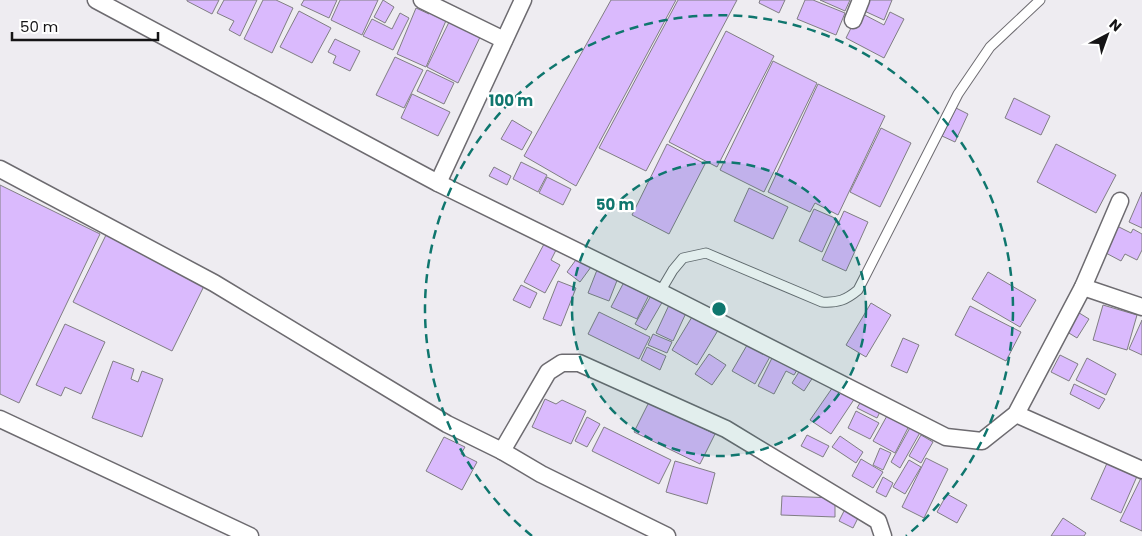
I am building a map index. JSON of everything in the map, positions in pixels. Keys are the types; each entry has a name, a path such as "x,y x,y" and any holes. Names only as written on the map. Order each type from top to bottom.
{"street":[{"path":"96,0 438,183 660,292 946,437 982,441 1016,414 1083,286 1120,201"},
{"path":"422,0 504,40"},
{"path":"438,183 523,0"},
{"path":"853,20 861,0"},
{"path":"0,169 214,283 447,424 502,451 541,474 667,536"},
{"path":"1083,286 1142,307"},
{"path":"502,451 548,372 562,363 579,363 726,428 878,521 883,536"},
{"path":"1016,414 1142,470"},
{"path":"0,419 250,536"}],"lane":[{"path":"660,292 673,270 683,258 706,253 822,302 836,302 848,298 858,290 971,72 990,47 1040,0"}],"building":[{"path":"187,0 219,0 212,14"},
{"path":"224,0 257,0 240,36 229,30 234,21 217,13"},
{"path":"263,0 276,0 293,8 272,53 244,39"},
{"path":"304,0 337,0 329,18 301,5"},
{"path":"340,0 378,0 362,35 331,20"},
{"path":"383,0 394,7 385,23 374,17"},
{"path":"611,0 676,0 576,186 524,156"},
{"path":"678,0 737,0 646,171 599,148"},
{"path":"760,0 785,0 779,13 759,3"},
{"path":"805,0 813,0 845,13 836,35 797,19"},
{"path":"820,0 850,0 845,11"},
{"path":"864,0 892,0 884,20 860,9"},
{"path":"416,8 429,14 431,9 448,16 426,67 397,54"},
{"path":"299,11 331,28 312,63 280,47"},
{"path":"859,12 884,25 890,12 904,19 884,58 846,38"},
{"path":"400,13 409,18 393,50 363,36 372,19 392,29"},
{"path":"451,18 482,33 458,83 427,67"},
{"path":"726,31 774,56 717,167 669,142"},
{"path":"335,39 360,51 350,71 333,63 336,56 328,52"},
{"path":"395,57 423,70 404,108 376,95"},
{"path":"773,61 817,83 764,192 720,170"},
{"path":"427,70 454,83 444,104 417,91"},
{"path":"818,84 885,116 838,215 815,203 810,212 768,192"},
{"path":"412,94 450,112 438,136 401,118"},
{"path":"1014,98 1050,116 1041,135 1005,118"},
{"path":"956,108 968,114 955,142 942,136"},
{"path":"512,120 532,132 522,150 501,139"},
{"path":"881,128 911,143 880,207 850,192"},
{"path":"667,144 705,164 669,234 632,215"},
{"path":"1056,144 1116,175 1096,213 1037,182"},
{"path":"521,162 547,175 538,192 513,179"},
{"path":"494,167 511,176 507,185 489,176"},
{"path":"547,177 571,189 563,205 539,193"},
{"path":"0,185 100,234 19,403 0,394"},
{"path":"749,188 788,207 773,239 734,221"},
{"path":"1142,192 1142,228 1129,222"},
{"path":"814,209 837,219 822,252 799,241"},
{"path":"844,211 868,222 846,271 822,260"},
{"path":"1117,226 1131,233 1133,229 1142,234 1142,250 1137,260 1125,254 1121,261 1104,252"},
{"path":"106,235 205,284 172,351 73,302"},
{"path":"544,244 556,250 551,260 560,265 545,293 524,282"},
{"path":"578,257 591,267 580,282 567,272"},
{"path":"597,270 618,278 609,301 588,293"},
{"path":"988,272 1036,300 1020,327 972,299"},
{"path":"558,281 576,288 561,326 543,319"},
{"path":"624,282 649,295 637,319 611,307"},
{"path":"521,285 537,293 530,308 513,300"},
{"path":"653,292 664,299 646,330 635,324"},
{"path":"871,303 891,315 866,357 846,345"},
{"path":"669,305 686,313 673,341 656,333"},
{"path":"1103,305 1137,315 1127,350 1093,340"},
{"path":"970,306 1021,332 1006,361 955,335"},
{"path":"1076,311 1089,319 1077,338 1064,330"},
{"path":"599,312 650,337 639,359 588,334"},
{"path":"695,312 720,327 697,365 672,350"},
{"path":"1142,320 1142,355 1129,349"},
{"path":"65,324 105,342 81,394 65,387 61,396 36,385"},
{"path":"653,334 672,342 667,353 648,345"},
{"path":"903,338 919,345 907,373 891,366"},
{"path":"750,340 772,353 755,384 732,371"},
{"path":"647,347 666,356 660,370 641,360"},
{"path":"775,352 800,365 794,375 786,371 774,394 758,386"},
{"path":"709,354 726,365 712,385 695,374"},
{"path":"1060,355 1078,364 1069,381 1051,372"},
{"path":"1087,358 1116,374 1106,395 1076,380"},
{"path":"113,361 134,369 131,379 138,382 142,371 163,379 142,437 92,418"},
{"path":"802,367 815,374 804,391 792,383"},
{"path":"835,384 855,398 831,434 810,420"},
{"path":"1074,384 1105,399 1099,409 1070,394"},
{"path":"863,398 882,408 877,418 857,408"},
{"path":"545,399 556,404 562,400 586,411 571,444 532,427"},
{"path":"649,402 715,434 700,464 634,432"},
{"path":"856,411 879,423 870,439 848,428"},
{"path":"888,414 909,426 895,453 873,441"},
{"path":"587,417 600,424 587,447 575,441"},
{"path":"912,424 922,429 900,468 891,462"},
{"path":"604,427 671,460 659,484 592,451"},
{"path":"807,435 829,446 823,457 801,446"},
{"path":"921,435 933,442 921,463 909,456"},
{"path":"840,436 863,452 856,463 832,447"},
{"path":"444,437 465,447 461,454 477,462 462,490 426,471"},
{"path":"880,448 891,453 883,470 873,465"},
{"path":"926,458 948,469 924,518 902,507"},
{"path":"861,459 883,472 873,488 852,476"},
{"path":"909,460 921,467 905,494 893,487"},
{"path":"675,461 715,473 707,504 666,492"},
{"path":"1108,461 1138,474 1121,513 1091,499"},
{"path":"1142,476 1142,531 1120,521"},
{"path":"883,477 893,483 886,497 876,492"},
{"path":"947,494 967,505 957,523 937,512"},
{"path":"782,496 835,498 835,517 781,515"},
{"path":"845,509 859,516 853,528 839,521"},
{"path":"1063,518 1086,533 1084,536 1051,536"}]}
